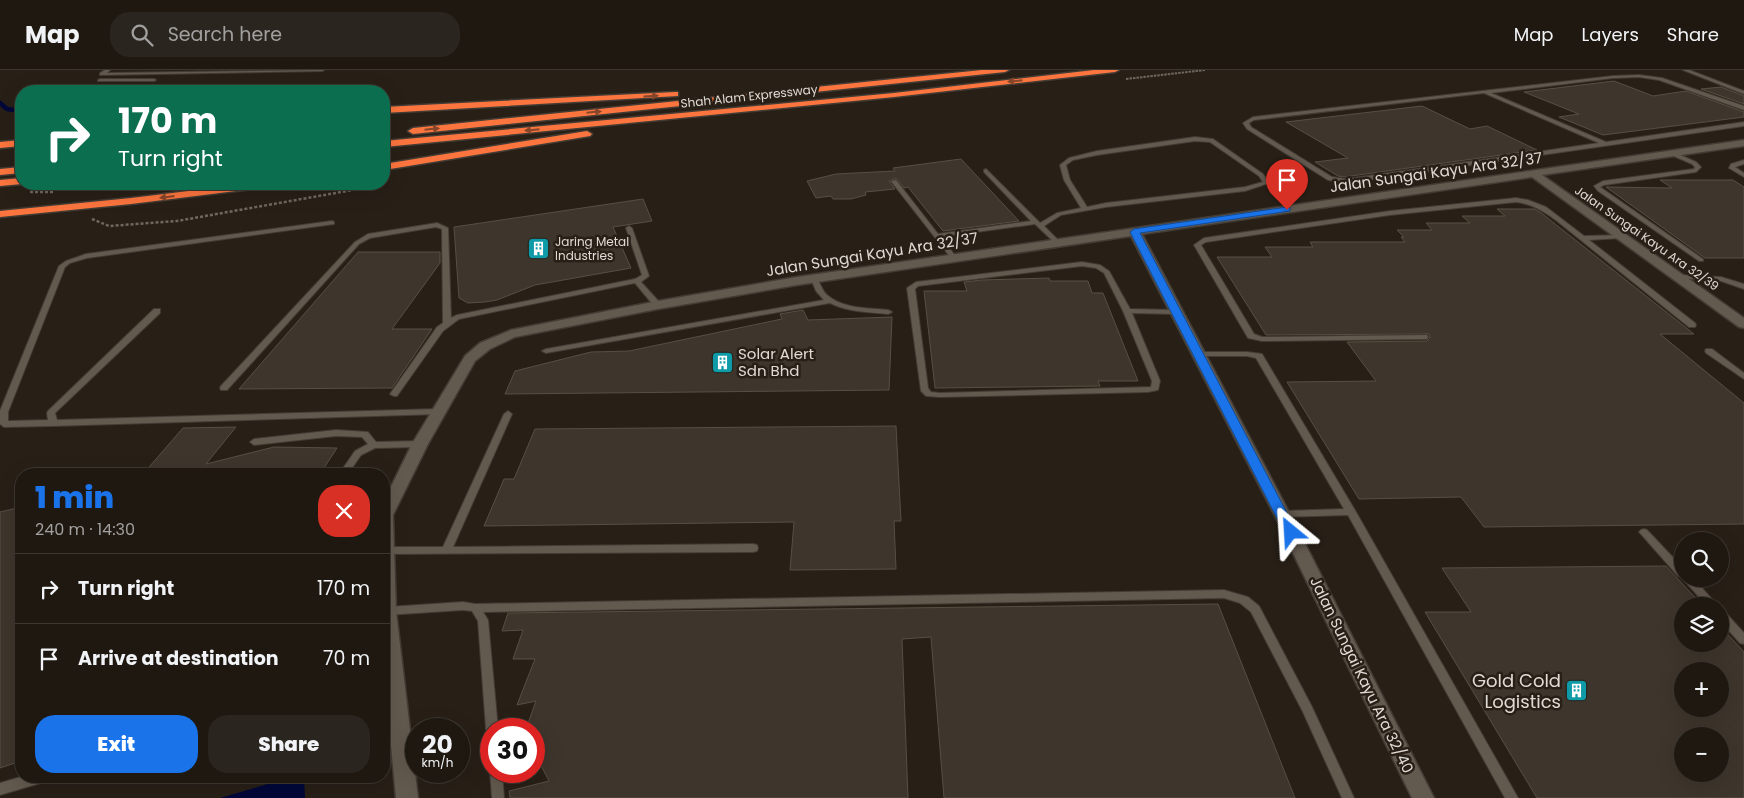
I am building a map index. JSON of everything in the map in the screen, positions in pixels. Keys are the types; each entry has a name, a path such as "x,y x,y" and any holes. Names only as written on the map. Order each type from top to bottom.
{"highway":[{"name":"Shah Alam Expressway","path":"403,132 1006,70"},
{"name":"Shah Alam Expressway","path":"390,143 894,95 1116,70"},
{"path":"390,110 585,100 916,79"},
{"path":"390,166 608,130 894,95"},
{"path":"0,143 15,143"},
{"path":"0,172 15,171"},
{"path":"0,183 15,182"},
{"path":"0,216 217,190"}],"street":[{"name":"Jalan Sungai Kayu Ara 32/37","path":"390,505 420,444 470,359 485,346 511,334 658,305 953,257 1744,143"},
{"name":"Jalan Sungai Kayu Ara 32/39","path":"1534,174 1744,324"},
{"name":"Jalan Sungai Kayu Ara 32/40","path":"1134,232 1282,514 1423,798"},
{"name":"Jalan Sungai Kayu Ara 32/37","path":"390,639 407,798"}],"lane":[{"path":"100,80 102,74 108,70"},
{"path":"102,74 322,70"},
{"path":"1684,70 1744,93"},
{"path":"1744,108 1660,79 1639,76 1613,77 1263,118 1246,123 1249,128 1337,181 1744,124"},
{"path":"100,80 154,80"},
{"path":"100,80 102,84 128,83"},
{"path":"1484,92 1606,144"},
{"path":"936,236 1038,224 1059,214 1085,209 1106,204 1245,189 1266,183 1261,175 1211,140 1195,139 1097,153 1071,159 1063,165 1067,180 1085,209"},
{"path":"1672,153 1694,163 1698,166 1696,170 1603,183 1597,186 1600,190 1702,260"},
{"path":"1744,162 1733,165 1732,168 1744,175"},
{"path":"986,171 1057,242"},
{"path":"894,181 953,257"},
{"path":"1424,337 1262,339 1251,336 1197,245 1204,240 1390,213 1516,200 1530,201 1540,206 1583,238 1692,325"},
{"path":"332,223 86,256 62,266 4,412 4,424 438,412"},
{"path":"224,388 357,243 368,236 437,225 445,228 447,325"},
{"path":"394,394 440,329 457,317 637,282 646,276 629,228"},
{"path":"1583,238 1621,236"},
{"path":"1082,264 1098,266 1108,272 1126,311 1156,381 1155,388 1148,390 940,395 929,394 924,389 911,288 916,284 1082,264"},
{"path":"1680,277 1708,277 1728,280 1744,287"},
{"path":"814,279 822,294 831,301 852,309 888,312"},
{"path":"637,282 658,305"},
{"path":"546,351 831,301"},
{"path":"53,423 52,413 157,311"},
{"path":"1126,311 1176,312"},
{"path":"1709,351 1744,378"},
{"path":"1198,354 1247,354 1259,356 1351,512 1512,798"},
{"path":"446,551 508,414"},
{"path":"254,442 336,433 365,434 374,445"},
{"path":"347,468 358,453 374,445 420,444"},
{"path":"1282,514 1351,512"},
{"path":"1644,532 1674,564"},
{"path":"390,551 753,548"},
{"path":"1695,587 1705,597"},
{"path":"390,611 463,606 475,608 1224,594 1244,600 1255,609 1308,711 1348,798"},
{"path":"475,608 483,620 491,718"},
{"path":"1729,624 1744,640"},
{"path":"0,789 20,783"},
{"path":"497,783 498,798"}],"path":[{"path":"88,216 101,224 109,226 177,221 350,190"},
{"path":"25,192 62,194"}],"shaded area":[{"path":"271,783 304,783 305,798 220,798"}],"building":[{"path":"1614,81 1653,96 1686,91 1744,112 1744,117 1603,135 1559,117 1579,114 1524,92"},
{"path":"1721,87 1744,96 1744,104 1701,89"},
{"path":"1422,106 1470,129 1487,126 1537,150 1344,177 1338,176 1315,162 1348,158 1286,122"},
{"path":"961,159 1019,221 943,231 908,187 904,188 896,178 889,181 895,189 865,192 866,195 851,199 833,199 831,196 816,198 807,181 836,174 895,171 893,168"},
{"path":"1660,180 1733,180 1744,187 1744,258 1705,258 1606,187 1672,188"},
{"name":"Jaring Metal Industries","path":"643,199 652,221 613,227 631,268 535,285 497,300 468,303 459,298 454,227"},
{"path":"1497,209 1534,209 1540,212 1694,334 1660,334 1744,403 1744,524 1484,527 1461,497 1359,499 1287,382 1376,381 1347,342 1427,341 1430,338 1429,334 1266,335 1217,257 1272,257 1265,247 1313,247 1310,242 1405,242 1401,237 1404,237 1397,230 1432,230 1426,223 1470,223 1462,216 1505,216"},
{"path":"358,252 440,252 440,263 392,329 432,329 392,388 239,389"},
{"path":"1049,278 1050,281 1088,281 1092,293 1103,293 1138,381 1098,381 1100,386 935,388 924,291 967,291 964,282 982,280"},
{"name":"Solar Alert Sdn Bhd","path":"803,310 808,320 892,317 889,390 505,394 515,371 591,352 629,351 782,319 780,314"},
{"path":"896,426 901,521 894,521 896,569 790,570 794,522 484,526 504,479 514,479 535,429"},
{"path":"236,427 206,464 274,447 337,448 324,468 148,468 183,428"},
{"path":"15,508 15,763 0,768 0,512"},
{"name":"Gold Cold Logistics","path":"1666,566 1674,575 1674,587 1685,587 1695,597 1674,597 1674,652 1729,652 1729,636 1744,652 1744,798 1537,798 1425,612 1471,612 1442,568"},
{"path":"1218,604 1295,798 944,798 931,637 902,639 908,798 510,798 509,791 549,781 545,773 545,718 530,718 536,701 517,705 535,659 513,659 523,630 502,631 508,613"}],"waterway":[{"path":"0,103 7,109 15,110"}],"place":[{"name":"Jaring Metal Industries","path":"539,248"},
{"name":"Solar Alert Sdn Bhd","path":"722,362"},
{"name":"Gold Cold Logistics","path":"1577,690"}],"route":[{"path":"1287,210 1134,232 1291,532"}]}
